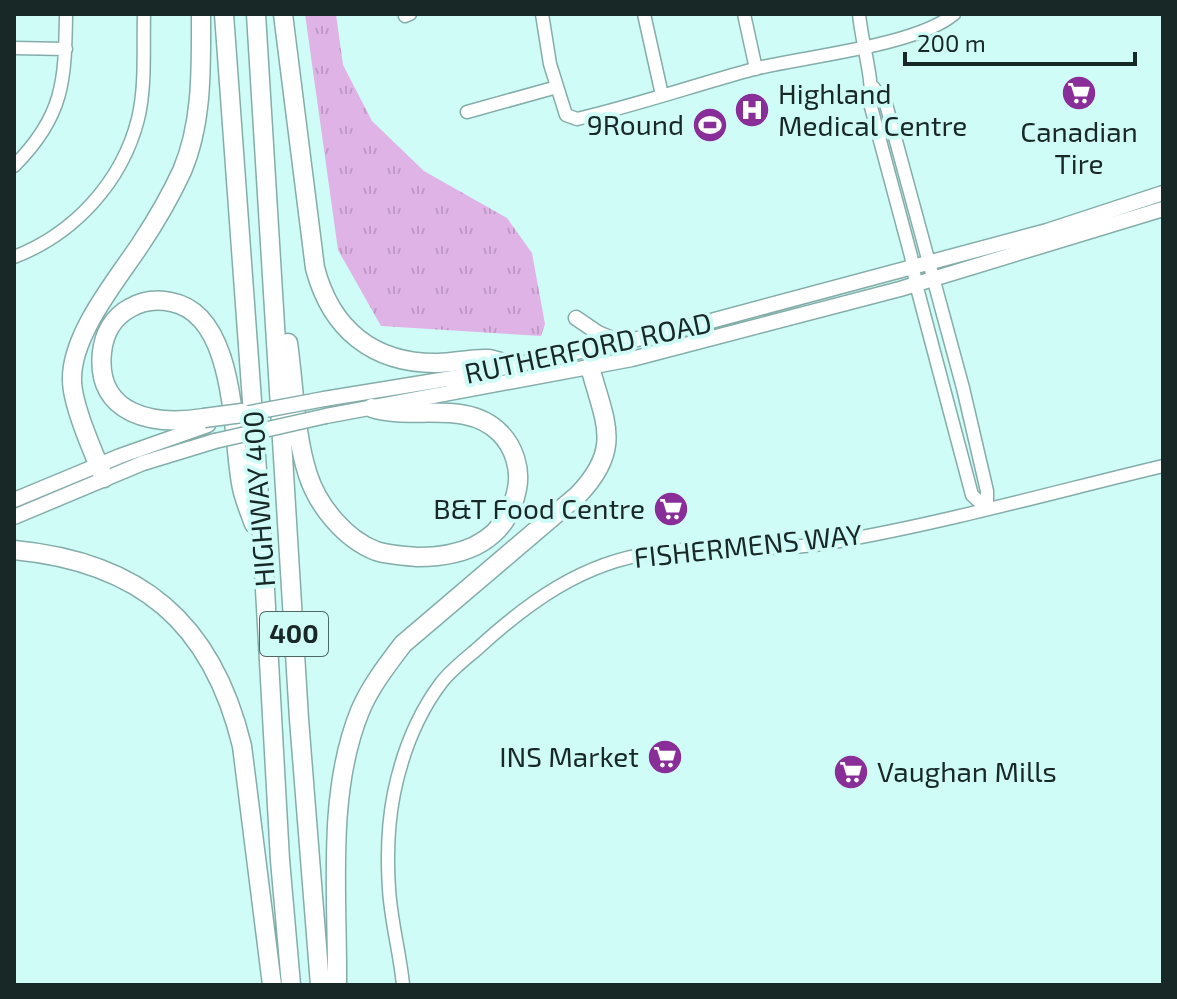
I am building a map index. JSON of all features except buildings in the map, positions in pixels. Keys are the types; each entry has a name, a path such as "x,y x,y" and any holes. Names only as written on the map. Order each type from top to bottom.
{"highway":[{"path":"102,472 77,405 72,380 76,353 91,321 164,208 190,148 200,94 201,14"},
{"name":"HIGHWAY 400","path":"224,14 291,985"},
{"name":"HIGHWAY 400","path":"256,14 299,719 320,985"},
{"path":"283,14 315,268 331,311 357,339 395,357 436,363 488,359 513,366"},
{"path":"274,283 285,324 308,476 322,503 343,529 375,551 439,557 466,550 487,540 504,524 514,503 519,480 516,456 500,432 476,418 449,412 390,414 372,408"},
{"path":"242,413 206,422 166,422 145,419 122,406 105,385 101,367 105,336 115,319 145,302 164,300 180,303 194,311 211,329 222,358 242,487 263,553"},
{"path":"337,985 340,790 348,747 361,709 383,670 403,644 578,495 600,470 607,440 604,418 585,360"},
{"path":"14,550 60,555 92,564 119,577 177,617 214,667 234,710 242,746 272,985"}],"main road":[{"name":"RUTHERFORD ROAD","path":"242,413 513,366 585,360 622,343 914,268 1047,231 1163,193"},
{"name":"RUTHERFORD ROAD","path":"14,500 215,441 816,312 1163,209"},
{"path":"576,318 598,333 622,343"},
{"name":"RUTHERFORD ROAD","path":"14,517 206,422"}],"street":[{"path":"14,166 36,143 55,108 65,70 66,14"},
{"path":"14,257 35,249 73,223 103,192 124,158 141,102 144,14"},
{"path":"542,14 566,115 577,119 756,69 923,31 942,24 954,14"},
{"path":"644,14 662,95"},
{"path":"744,14 756,69"},
{"path":"859,14 873,87 871,107 916,284 972,495 987,509"},
{"path":"14,48 66,49"},
{"path":"467,112 557,87"},
{"path":"873,87 886,104 934,279 987,491 987,509"},
{"name":"FISHERMENS WAY","path":"403,985 389,888 391,820 403,757 416,724 441,684 505,623 564,582 611,561 654,552 789,548 834,542 1163,466"}],"green space":[{"path":"305,14 336,14 343,65 372,121 424,171 507,218 532,253 545,324 541,336 381,326 338,250"}],"place":[{"name":"Canadian Tire","path":"1079,93"},
{"name":"Highland Medical Centre","path":"752,110"},
{"name":"9Round","path":"710,125"},
{"name":"B&T Food Centre","path":"671,509"},
{"name":"INS Market","path":"665,757"},
{"name":"Vaughan Mills","path":"851,772"}]}
